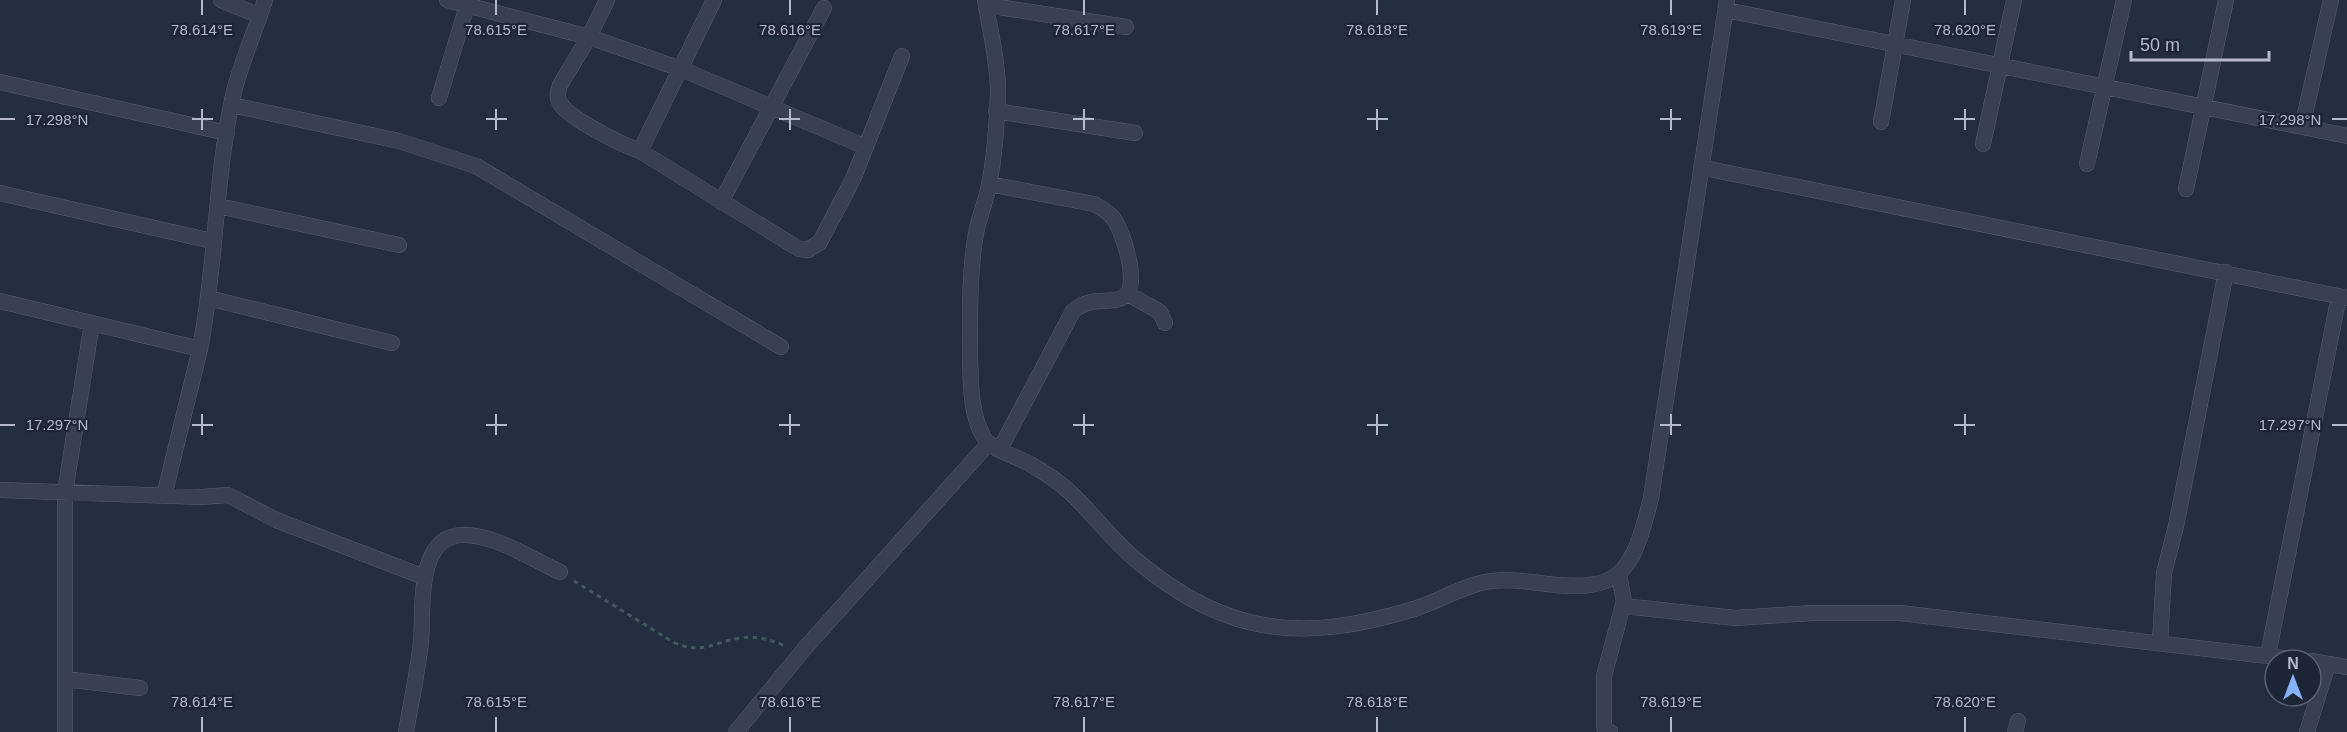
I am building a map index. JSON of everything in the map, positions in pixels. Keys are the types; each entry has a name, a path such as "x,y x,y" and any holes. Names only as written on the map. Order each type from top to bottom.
{"street":[{"path":"221,0 260,16"},
{"path":"164,496 200,349 208,298 212,241 226,133 232,105 265,0"},
{"path":"447,0 589,37 681,69 866,147"},
{"path":"607,0 589,37 560,85 557,94 559,102 566,111 621,144 640,151 799,249 808,249 820,242 866,147 902,56"},
{"path":"640,151 714,0"},
{"path":"1881,122 1903,0"},
{"path":"1983,144 2014,0"},
{"path":"2087,164 2124,0"},
{"path":"2186,189 2226,0"},
{"path":"2302,127 2331,0"},
{"path":"1126,27 986,2 998,90 989,184 976,234 970,316 971,396 976,420 985,440 1032,465 1068,490 1133,557 1167,584 1214,612 1253,625 1307,628 1354,624 1413,609 1478,584 1512,579 1593,587 1609,582 1619,575 1634,553 1644,529 1652,498 1727,5 1895,44 2347,136"},
{"path":"439,98 467,6"},
{"path":"721,202 824,8"},
{"path":"0,82 226,133"},
{"path":"232,105 399,141 476,166 781,347"},
{"path":"996,111 1135,133"},
{"path":"1704,168 2343,297 2270,648"},
{"path":"736,732 801,654 994,446 1073,311 1083,302 1122,298 1128,294 1131,286 1128,255 1118,226 1107,211 1094,204 989,184"},
{"path":"0,193 212,241"},
{"path":"218,206 399,245"},
{"path":"2160,642 2164,573 2176,526 2226,272"},
{"path":"1128,294 1160,312 1165,323"},
{"path":"208,298 393,343"},
{"path":"0,301 200,349"},
{"path":"65,732 65,492 92,323"},
{"path":"0,490 201,497 228,495 276,520 424,577"},
{"path":"406,732 421,640 424,577 435,548 447,538 465,535 492,541 560,572"},
{"path":"1605,730 1604,676 1623,606 1623,588 1619,575"},
{"path":"1623,606 1736,618 1822,612 1900,613 2263,655"},
{"path":"2323,663 2347,667"},
{"path":"2307,732 2328,664"},
{"path":"65,679 140,688"}],"path":[{"path":"560,572 673,642 689,649 707,648 741,638 764,638 801,654"}]}
